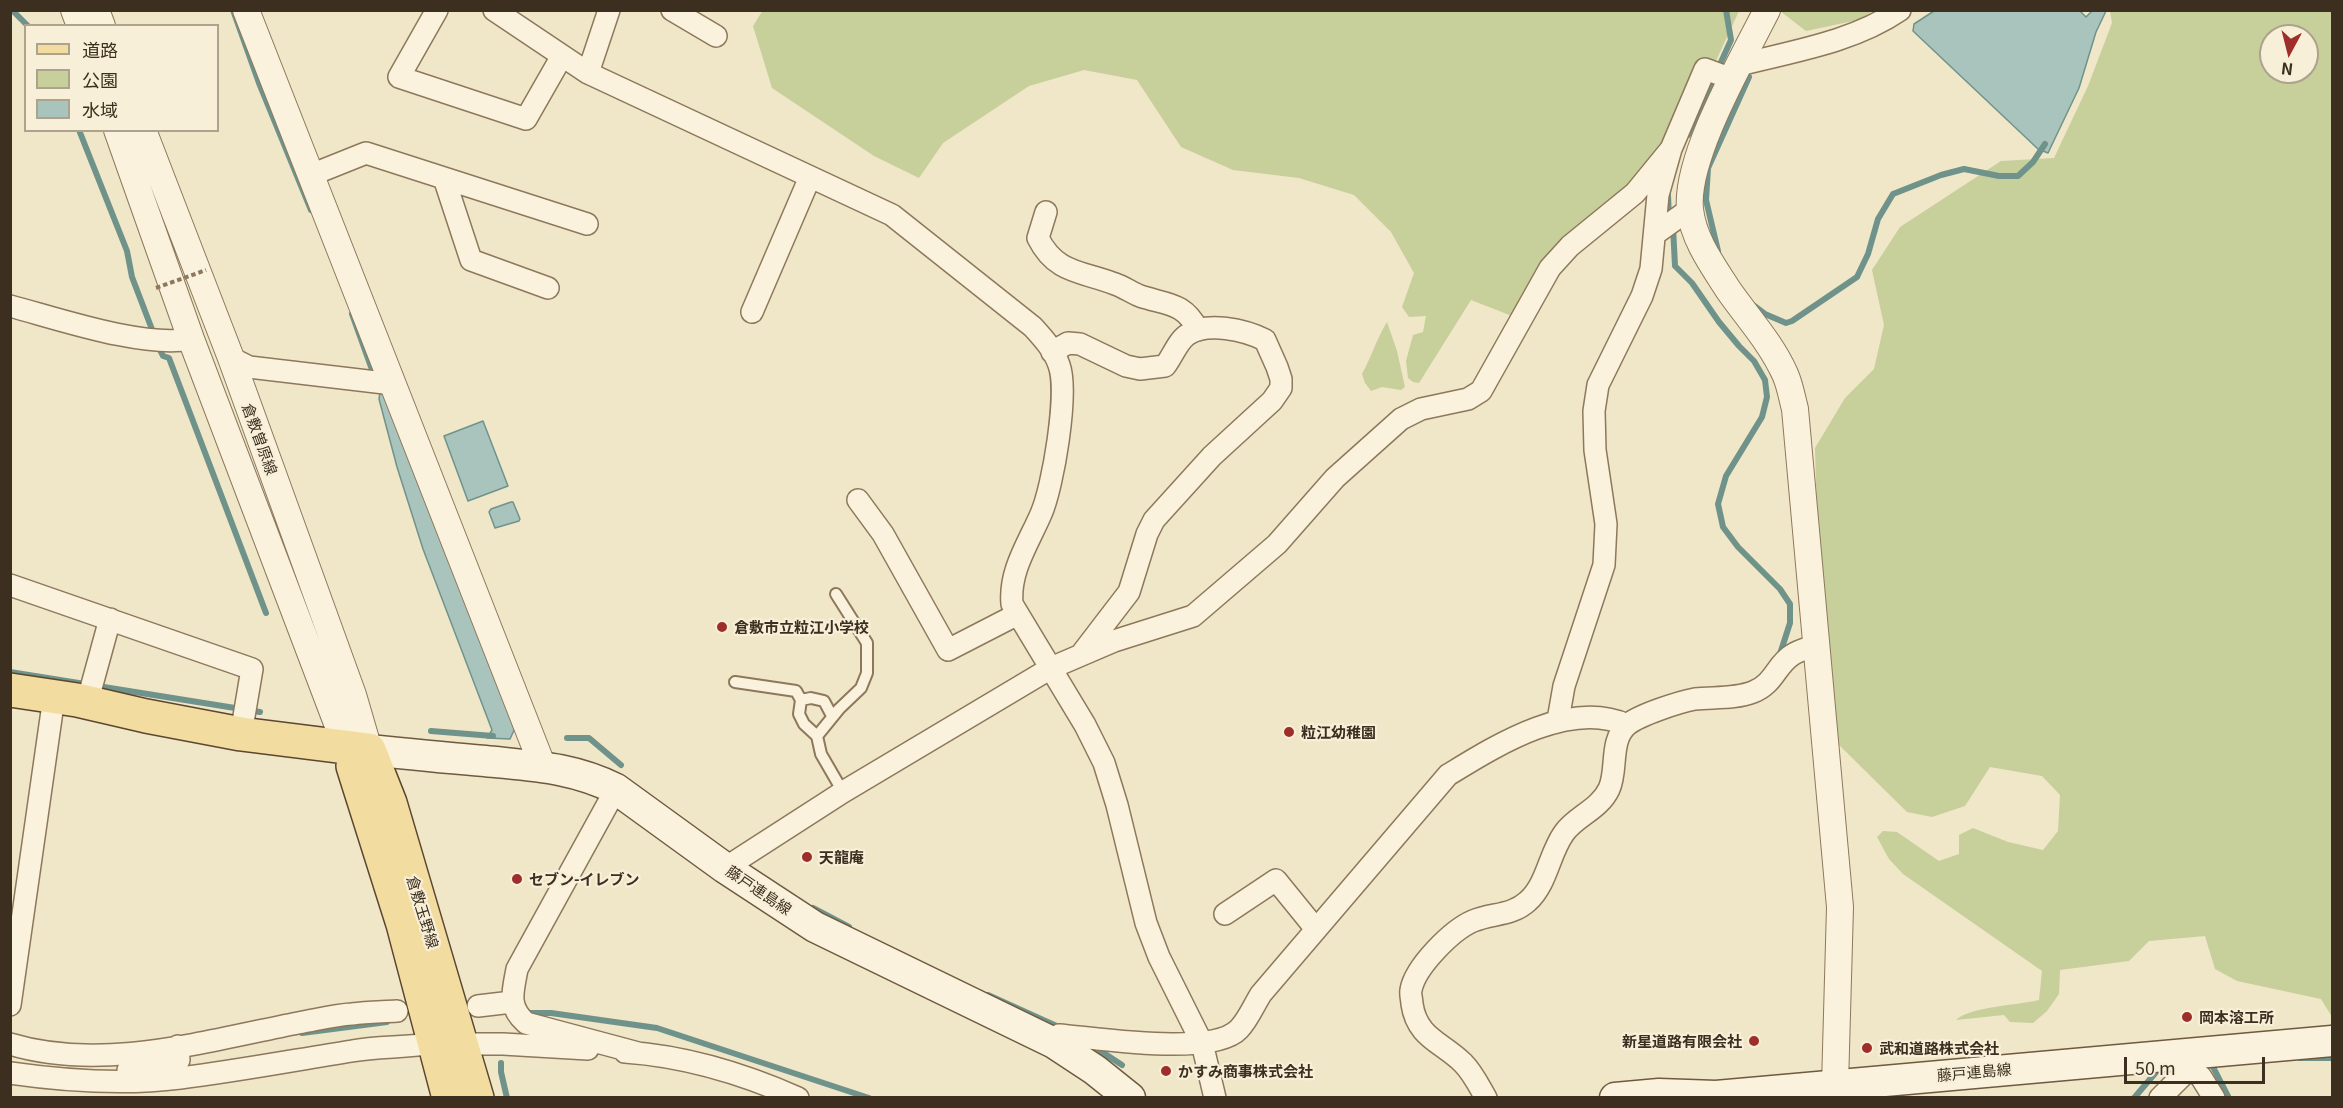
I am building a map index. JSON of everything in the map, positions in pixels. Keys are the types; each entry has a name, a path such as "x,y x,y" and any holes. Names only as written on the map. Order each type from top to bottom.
{"main road":[{"path":"10,690 243,718 358,749"},
{"name":"藤戸連島線","path":"358,749 576,772 616,789 725,868 814,927 1054,1043 1095,1070 1130,1098"},
{"name":"倉敷玉野線","path":"358,749 390,803 450,1049 449,1098"},
{"name":"藤戸連島線","path":"1615,1098 1659,1094 1716,1096 1835,1085 2189,1060 2332,1041"},
{"name":"倉敷玉野線","path":"450,1049 477,1098"}],"street":[{"path":"246,10 311,175 383,383 543,767"},
{"path":"437,10 399,77 526,119 562,56"},
{"path":"494,10 588,73 892,215 1033,327 1052,352 1059,365 1063,384 1055,468 1051,488 1042,512 1012,577 1010,588 1012,604 1085,725 1104,764 1117,805 1146,923 1159,957 1202,1043 1215,1098"},
{"path":"588,73 609,10"},
{"path":"672,10 716,36"},
{"path":"1558,720 1564,686 1604,565 1606,524 1594,440 1594,411 1598,385 1642,296 1651,268 1672,222 1693,183 1726,73 1767,10"},
{"path":"1835,1085 1840,907 1795,409 1785,375 1768,345 1702,248 1672,222 1658,195 1671,150 1705,69 1726,73 1857,34 1882,23 1900,10"},
{"name":"倉敷曽原線","path":"118,132 191,339 358,749"},
{"name":"倉敷曽原線","path":"144,132 231,358 353,695 358,749"},
{"path":"725,868 843,792 1051,668 1114,640 1192,616 1276,544 1335,478 1401,419 1421,409 1468,399 1481,391 1550,268 1570,246 1635,193 1671,150"},
{"path":"311,175 366,153 587,224"},
{"path":"752,312 810,177"},
{"path":"444,178 471,260 548,288"},
{"path":"1047,212 1038,238 1044,250 1062,267 1115,284 1138,295 1179,307 1191,315 1198,330"},
{"path":"10,306 143,339 169,342 191,339"},
{"path":"1052,352 1068,344 1080,344 1126,366 1154,369 1165,366 1185,336 1198,330 1219,328 1256,335 1265,340 1279,373 1281,388 1272,401 1212,456 1154,520 1147,534 1129,592 1081,655"},
{"path":"231,358 249,367 383,383"},
{"path":"858,500 883,534 948,650 1018,614"},
{"path":"10,585 108,624 252,669 243,718"},
{"path":"91,687 108,624"},
{"path":"1054,1043 1059,1035 1184,1045 1225,1038 1239,1029 1261,994 1315,928 1448,775 1487,751 1558,720 1598,717 1622,723 1693,700 1742,696 1770,682 1791,655 1817,645"},
{"path":"10,1005 54,697"},
{"path":"1486,1098 1464,1064 1429,1037 1419,1026 1413,1012 1411,992 1415,979 1437,949 1456,931 1475,920 1515,910 1528,901 1539,887 1553,849 1566,831 1604,799 1610,786 1622,723"},
{"path":"616,789 517,969 512,1002 517,1015 526,1023 638,1053 712,1067 774,1087 798,1098"},
{"path":"1225,914 1276,880 1315,928"},
{"path":"478,1005 512,1002"},
{"path":"10,1044 78,1055 107,1056 178,1046 351,1014 397,1011"},
{"path":"10,1073 43,1078 111,1082 178,1079 367,1048 416,1046 450,1049 503,1044 638,1053"},
{"path":"111,1082 112,1074 178,1060 178,1046"},
{"path":"2160,1098 2189,1060 2214,1098"}],"lane":[{"path":"817,736 861,688 867,673 867,643 836,594"},
{"path":"735,682 796,692 801,700 799,714 804,724 817,736 821,754 843,792"},
{"path":"801,700 811,698 824,701 832,717"}],"path":[{"path":"156,288 206,270"}],"green space":[{"path":"763,10 1739,11 1653,197 1622,197 1512,316 1471,300 1419,383 1408,378 1406,361 1413,335 1423,332 1426,316 1409,317 1402,307 1414,273 1391,232 1354,195 1299,178 1233,170 1181,147 1137,80 1084,70 1029,86 943,143 919,178 874,156 772,88 753,26"},
{"path":"1780,11 1873,11 1858,20 1806,31"},
{"path":"2110,11 2332,11 2332,1017 2321,999 2237,981 2215,969 2205,936 2149,941 2129,961 2060,970 2059,994 2047,1011 2033,1023 2010,1022 2004,1015 1956,1020 1983,1009 2039,1000 2042,971 1903,874 1889,859 1877,837 1883,831 1897,832 1939,861 1959,854 1959,835 1973,828 2008,842 2043,850 2058,831 2060,795 2042,776 1990,767 1965,806 1932,817 1907,812 1836,742 1818,556 1815,448 1845,398 1874,369 1884,325 1872,270 1900,227 2001,161 2054,158 2088,86 2112,23"},
{"path":"1387,322 1397,351 1405,387 1401,390 1382,387 1371,391 1362,374"}],"water":[{"path":"1934,11 2080,11 2086,17 2092,11 2106,11 2096,32 2079,88 2048,153 2038,149 1913,31 1914,24"},
{"path":"380,392 386,397 515,728 510,739 487,738 492,730 423,549 397,467 379,399"},
{"path":"483,421 508,486 468,501 444,436"},
{"path":"513,502 519,521 495,528 489,512 491,509"}],"waterway":[{"path":"12,10 26,24"},
{"path":"233,10 259,83 311,210"},
{"path":"1688,135 1731,40 1726,10"},
{"path":"1718,251 1706,200 1708,168 1749,77"},
{"path":"80,132 127,251 132,277 153,332"},
{"path":"1753,305 1765,314 1786,323 1792,321 1857,277 1868,254 1878,219 1893,194 1941,175 1964,169 1999,176 2018,176 2033,162 2045,144"},
{"path":"1668,195 1669,218"},
{"path":"1673,227 1675,266 1692,283 1719,322 1754,361 1765,380 1767,397 1762,417 1726,476 1718,504 1723,527 1738,547 1780,589 1790,604 1790,623 1779,657"},
{"path":"352,314 375,378"},
{"path":"158,346 163,356 169,358 266,613"},
{"path":"10,672 260,712"},
{"path":"431,731 493,736"},
{"path":"567,738 589,738 621,765"},
{"path":"813,908 849,927"},
{"path":"988,995 1061,1028"},
{"path":"530,1013 551,1013 657,1028 869,1098"},
{"path":"302,1033 387,1022"},
{"path":"1093,1046 1122,1065"},
{"path":"2300,1058 2332,1058"},
{"path":"501,1063 507,1098"},
{"path":"2212,1065 2229,1098"},
{"path":"2134,1098 2157,1071 2163,1070"}],"place":[{"name":"倉敷市立粒江小学校","path":"722,627"},
{"name":"粒江幼稚園","path":"1289,732"},
{"name":"天龍庵","path":"807,857"},
{"name":"セブン-イレブン","path":"517,879"},
{"name":"岡本溶工所","path":"2187,1017"},
{"name":"新星道路有限会社","path":"1754,1041"},
{"name":"武和道路株式会社","path":"1867,1048"},
{"name":"かすみ商事株式会社","path":"1166,1071"}]}
